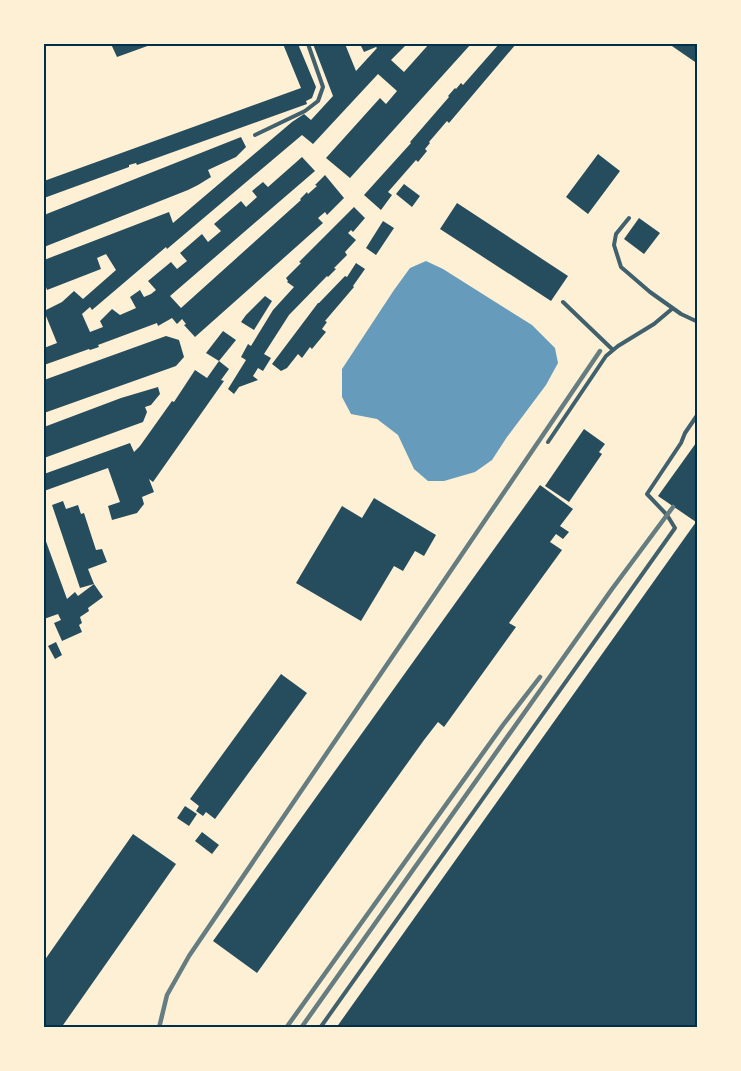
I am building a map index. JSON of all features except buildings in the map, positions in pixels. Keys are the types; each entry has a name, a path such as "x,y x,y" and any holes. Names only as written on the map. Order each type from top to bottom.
{"lane":[{"path":"255,135 305,111 318,101 323,87 308,44"},
{"path":"629,218 616,234 614,245 621,267 650,292 681,314 698,322"},
{"path":"563,303 613,350"},
{"path":"548,442 606,356 654,324 673,308"},
{"path":"320,1028 675,528 667,515 647,494 698,414"}],"water":[{"path":"426,261 443,269 532,325 555,348 558,363 546,385 492,460 475,472 444,481 428,481 414,469 398,435 377,419 351,414 342,397 342,369 410,268"}],"railway":[{"path":"159,1028 167,995 189,956 600,351"},
{"path":"301,1028 612,589 673,507"},
{"path":"286,1028 503,725 540,677"}]}
